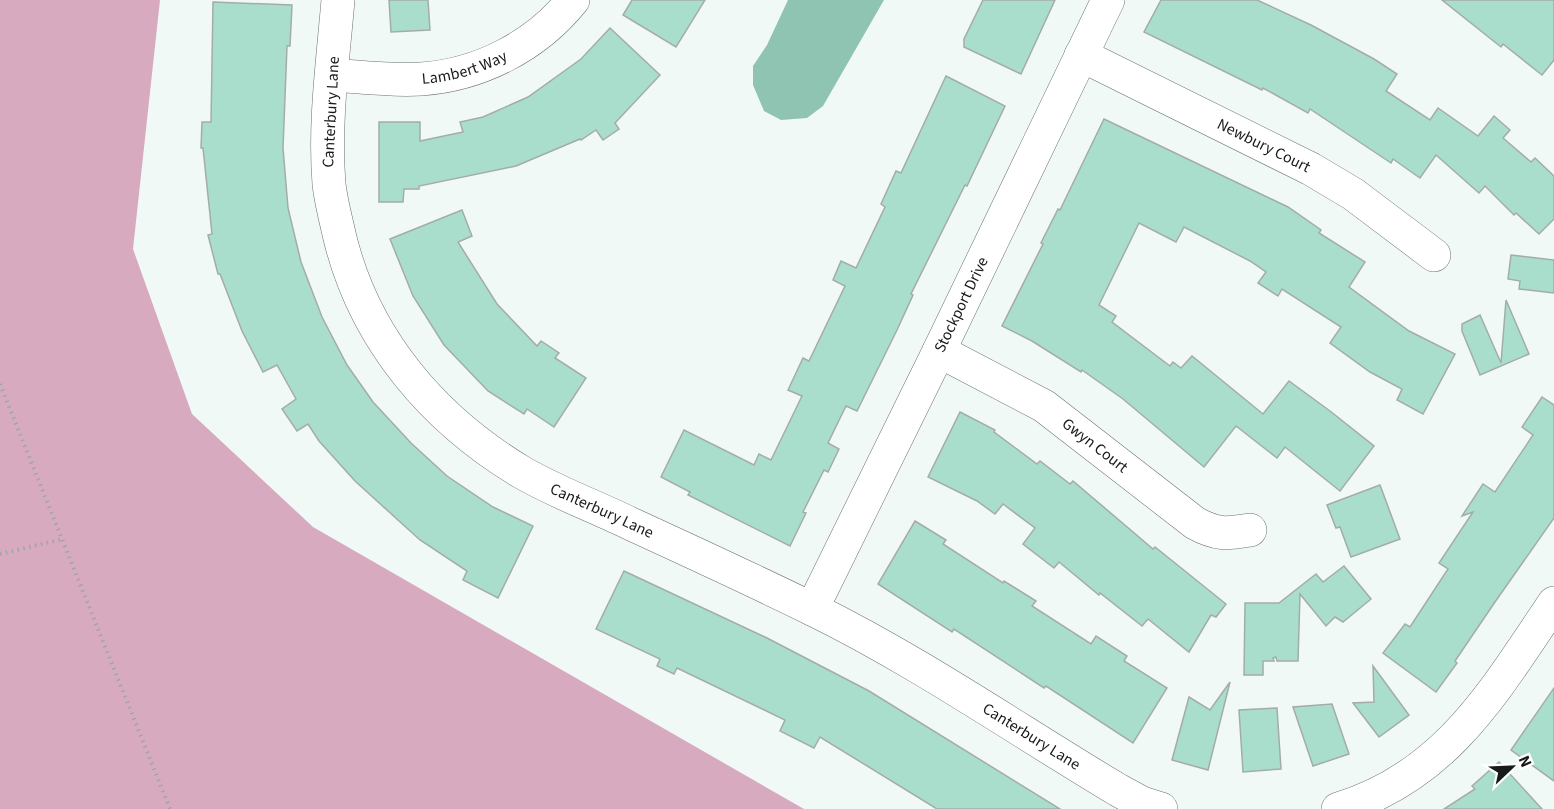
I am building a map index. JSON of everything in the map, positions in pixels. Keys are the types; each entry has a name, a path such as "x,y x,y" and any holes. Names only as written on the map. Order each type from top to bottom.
{"street":[{"name":"Canterbury Lane","path":"338,0 328,135 329,187 345,256 357,289 376,329 406,374 425,396 470,437 527,475 812,609 912,663 1118,790 1161,809"},
{"name":"Lambert Way","path":"332,75 420,80 480,67 503,57 538,36 573,0"},
{"name":"Stockport Drive","path":"812,609 1108,0"},
{"name":"Newbury Court","path":"1081,55 1318,173 1353,194 1434,255"},
{"name":"Gwyn Court","path":"939,351 1044,406 1203,528 1210,532 1225,534 1250,530"},
{"path":"1338,809 1363,800 1400,780 1456,738 1491,696 1554,603"}],"path":[{"path":"0,384 170,809"},
{"path":"0,554 63,539"}],"shaded area":[{"path":"0,0 160,0 133,249 192,414 313,527 804,809 0,809"},
{"path":"788,0 884,0 823,106 807,118 781,120 764,111 753,85 753,66 767,45"}],"building":[{"path":"389,0 428,0 430,30 391,32"},
{"path":"632,0 705,0 676,47 623,15"},
{"path":"983,0 1055,0 1021,74 964,47 964,39"},
{"path":"1161,0 1257,0 1311,25 1397,74 1386,91 1430,120 1438,108 1478,136 1494,116 1510,130 1503,138 1531,162 1535,158 1554,176 1554,219 1539,234 1516,213 1514,215 1485,186 1479,193 1436,155 1420,178 1393,159 1391,163 1310,109 1308,113 1263,88 1262,90 1144,32"},
{"path":"1442,0 1554,0 1554,60 1542,75 1503,44 1501,47"},
{"path":"213,2 292,5 290,46 287,46 283,148 288,208 301,262 322,317 347,365 373,402 411,443 447,476 493,507 533,526 498,598 463,580 467,571 420,540 355,481 319,441 308,424 297,431 282,409 296,399 277,365 263,372 242,331 220,274 218,274 208,235 212,234 203,148 201,148 202,122 211,122"},
{"path":"610,28 660,75 615,123 619,129 603,140 596,130 581,140 516,166 419,186 419,189 404,189 403,202 379,202 379,122 420,122 420,141 463,132 460,122 483,117 528,97 581,59"},
{"path":"946,76 1005,106 911,294 913,295 897,330 857,411 846,406 828,443 839,449 828,472 824,470 803,512 806,513 790,546 688,495 690,492 661,477 684,430 754,465 759,454 771,460 802,396 788,390 803,358 809,361 845,286 833,280 841,261 856,268 885,207 881,204 896,171 901,173"},
{"path":"1104,119 1288,207 1321,230 1319,233 1365,262 1349,287 1409,331 1455,354 1423,414 1397,400 1402,389 1370,372 1330,343 1341,327 1282,289 1278,296 1258,283 1266,272 1250,261 1184,227 1176,242 1139,223 1099,305 1116,316 1112,322 1170,366 1173,362 1181,368 1192,356 1263,414 1289,381 1330,411 1374,446 1340,491 1285,447 1277,458 1236,426 1204,467 1123,399 1082,370 1081,372 1032,341 1002,326"},
{"path":"462,210 472,236 458,242 497,304 537,346 541,341 559,353 555,358 586,378 554,427 527,409 524,414 488,391 444,345 413,296 390,239"},
{"path":"1511,255 1554,260 1554,293 1519,289 1520,281 1508,279"},
{"path":"1506,300 1529,354 1480,375 1462,331 1462,324 1480,315 1501,363"},
{"path":"1542,397 1554,405 1554,518 1436,692 1383,653 1405,624 1410,627 1448,569 1439,563 1473,512 1462,516 1483,484 1495,492 1533,435 1522,427"},
{"path":"960,412 995,430 994,432 1037,464 1040,461 1070,484 1073,481 1153,549 1155,547 1226,604 1216,617 1211,615 1189,652 1148,619 1142,626 1059,562 1054,568 1023,544 1035,528 1003,504 995,514 977,501 928,477"},
{"path":"1380,485 1400,539 1351,557 1340,527 1336,528 1327,505"},
{"path":"915,521 946,540 943,544 1003,583 1004,581 1036,601 1032,606 1091,644 1096,636 1127,656 1124,661 1167,688 1133,743 1046,686 1044,688 954,629 952,632 878,584"},
{"path":"1344,566 1371,599 1343,622 1335,617 1326,626 1300,594 1298,661 1277,661 1276,657 1273,658 1274,661 1263,661 1263,675 1244,675 1245,603 1279,603 1316,574 1323,582"},
{"path":"624,571 767,638 869,691 1060,809 937,809 820,737 814,748 780,731 785,720 677,668 674,674 657,666 660,659 596,629"},
{"path":"1373,666 1409,715 1379,737 1353,703 1374,702"},
{"path":"1230,682 1208,770 1172,760 1189,697 1210,710"},
{"path":"1554,688 1554,781 1511,750"},
{"path":"1332,704 1349,754 1313,766 1293,707"},
{"path":"1277,708 1281,769 1243,772 1239,710"},
{"path":"1499,762 1542,809 1444,809 1475,789 1472,786"}]}
